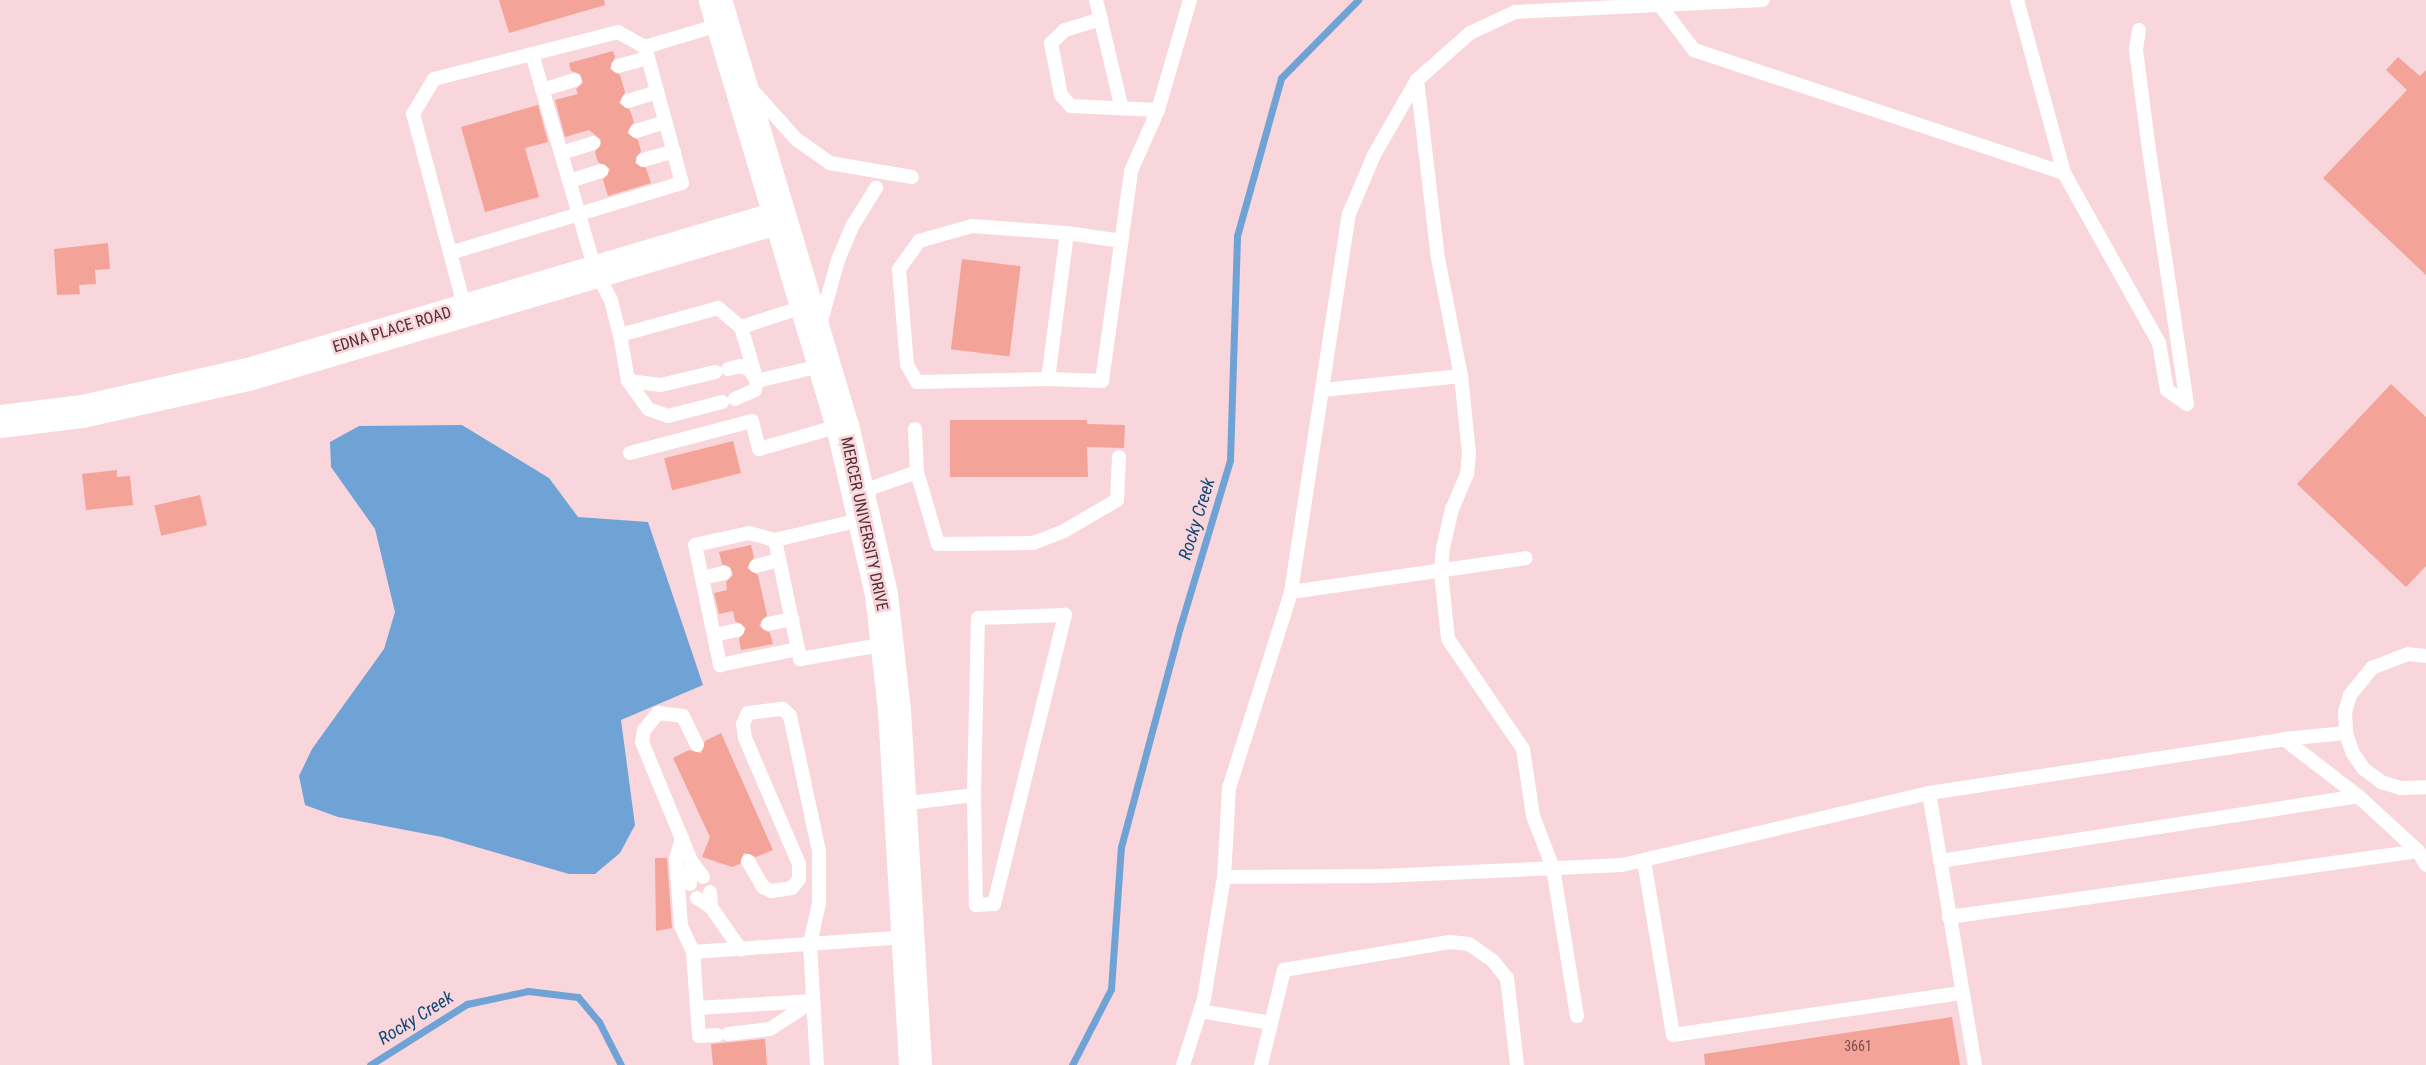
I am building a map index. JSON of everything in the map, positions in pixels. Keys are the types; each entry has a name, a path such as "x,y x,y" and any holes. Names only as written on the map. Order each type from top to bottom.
{"main road":[{"name":"MERCER UNIVERSITY DRIVE","path":"718,12 842,425 863,506 888,644 909,936 915,1065"},
{"name":"EDNA PLACE ROAD","path":"0,421 82,411 179,391 779,217"}],"lane":[{"path":"1096,0 1121,105"},
{"path":"1121,241 1067,233 972,226 919,241 899,269 908,365 917,382 1048,379 1102,381 1131,171 1158,110 1190,0"},
{"path":"1183,1065 1200,1011 1224,877 1229,788 1291,592 1348,214 1374,155 1417,80 1470,33 1515,12 1763,0"},
{"path":"2017,0 2064,173 2159,343 2168,390 2187,404 2136,50 2139,30"},
{"path":"1659,4 1694,50 2064,173"},
{"path":"618,66 718,12"},
{"path":"1101,19 1065,30 1052,42 1060,94 1071,106 1121,105 1158,110"},
{"path":"450,253 682,183 647,52 618,32 434,80 413,114 450,253 465,309"},
{"path":"532,54 595,270 611,300 628,381 648,409 668,416 729,401 755,390 757,381 741,327 718,308 620,335"},
{"path":"735,68 796,139 830,163 912,177"},
{"path":"542,90 574,80"},
{"path":"1417,80 1438,258 1461,376 1469,453 1467,474 1452,509 1441,572 1448,639 1523,749 1533,816 1553,868 1577,1016"},
{"path":"628,101 657,92"},
{"path":"636,131 666,123"},
{"path":"561,153 593,143"},
{"path":"644,160 674,151"},
{"path":"569,181 601,171"},
{"path":"757,381 821,354 824,299 853,225 876,188"},
{"path":"1048,379 1067,233"},
{"path":"741,327 806,306"},
{"path":"628,381 661,385 740,366 749,369 757,381"},
{"path":"1323,390 1461,376"},
{"path":"630,453 752,421 759,448 842,425"},
{"path":"915,429 917,472 938,544 1033,543 1064,531 1117,500 1119,457"},
{"path":"798,649 720,665 695,545 749,533 775,540 863,506 917,472"},
{"path":"775,540 800,659 888,644"},
{"path":"1291,592 1526,558"},
{"path":"756,566 779,560"},
{"path":"702,578 724,573"},
{"path":"1065,615 994,904 976,905 974,795 978,618 1065,615"},
{"path":"768,624 792,619"},
{"path":"714,635 737,630"},
{"path":"2426,656 2408,654 2372,668 2350,695 2346,733 2352,752 2364,769 2381,782 2426,794"},
{"path":"748,861 763,887 771,891 792,888 799,879 799,864 746,738 743,723 748,713 783,709 790,716 819,851 819,903 810,944 817,1065"},
{"path":"697,745 683,716 658,713 644,730 642,742 691,861 703,877"},
{"path":"1224,877 1381,876 1553,868 1644,861 1929,793 2284,739 2346,733"},
{"path":"2284,739 2358,796 2418,851 2426,865"},
{"path":"2401,788 2426,787"},
{"path":"1929,793 1975,1065"},
{"path":"900,804 974,795"},
{"path":"1940,861 2358,796"},
{"path":"682,838 676,859 681,926 693,952 699,1036 770,1029 813,1001"},
{"path":"1949,917 2418,851"},
{"path":"690,884 691,861"},
{"path":"1644,861 1673,1035 1961,993"},
{"path":"704,895 741,950"},
{"path":"693,952 909,936"},
{"path":"1261,1065 1284,970 1450,942 1469,944 1493,961 1507,978 1517,1065"},
{"path":"697,1008 813,1001"},
{"path":"1200,1011 1271,1023"}],"water":[{"path":"462,425 549,478 578,517 648,522 703,685 621,720 635,825 620,853 595,874 569,874 442,837 338,817 305,805 299,776 312,749 384,649 395,612 375,529 331,467 330,442 359,426"}],"building":[{"path":"499,0 604,0 605,5 509,33"},
{"path":"613,51 615,57 610,69 620,75 625,92 619,103 630,110 634,122 627,133 638,140 641,151 635,163 646,168 651,183 608,196 603,180 610,169 598,162 595,152 601,140 589,130 565,137 555,100 578,94 576,89 583,83 580,74 571,71 569,63"},
{"path":"2398,57 2420,76 2426,70 2426,275 2323,178 2407,90 2386,70"},
{"path":"538,105 548,142 525,148 539,197 485,212 461,127"},
{"path":"108,243 110,269 95,270 96,284 79,285 80,294 57,295 54,249"},
{"path":"962,259 1021,266 1009,357 951,349"},
{"path":"2391,384 2426,417 2426,566 2406,587 2297,484"},
{"path":"950,420 1087,420 1087,424 1125,425 1124,448 1087,447 1088,477 950,477"},
{"path":"733,441 741,473 672,490 664,458"},
{"path":"117,470 117,477 130,476 133,505 86,510 82,474"},
{"path":"200,495 207,525 161,536 154,506"},
{"path":"751,545 754,557 747,568 758,575 767,615 759,626 770,633 773,644 741,650 739,639 746,628 735,621 733,611 719,614 714,593 727,590 726,582 733,575 730,567 722,564 719,552"},
{"path":"721,733 773,850 756,857 744,853 740,864 732,867 702,857 710,837 673,758 689,750 701,753 705,741"},
{"path":"655,858 667,858 672,928 656,931"},
{"path":"1952,1017 1960,1065 1705,1065 1704,1054"},
{"path":"765,1039 767,1065 713,1065 711,1044"}],"waterway":[{"name":"Rocky Creek","path":"1072,1065 1111,989 1121,847 1180,627 1230,460 1237,236 1281,78 1358,0"},
{"name":"Rocky Creek","path":"370,1065 467,1004 528,991 578,997 599,1022 621,1065"}]}
